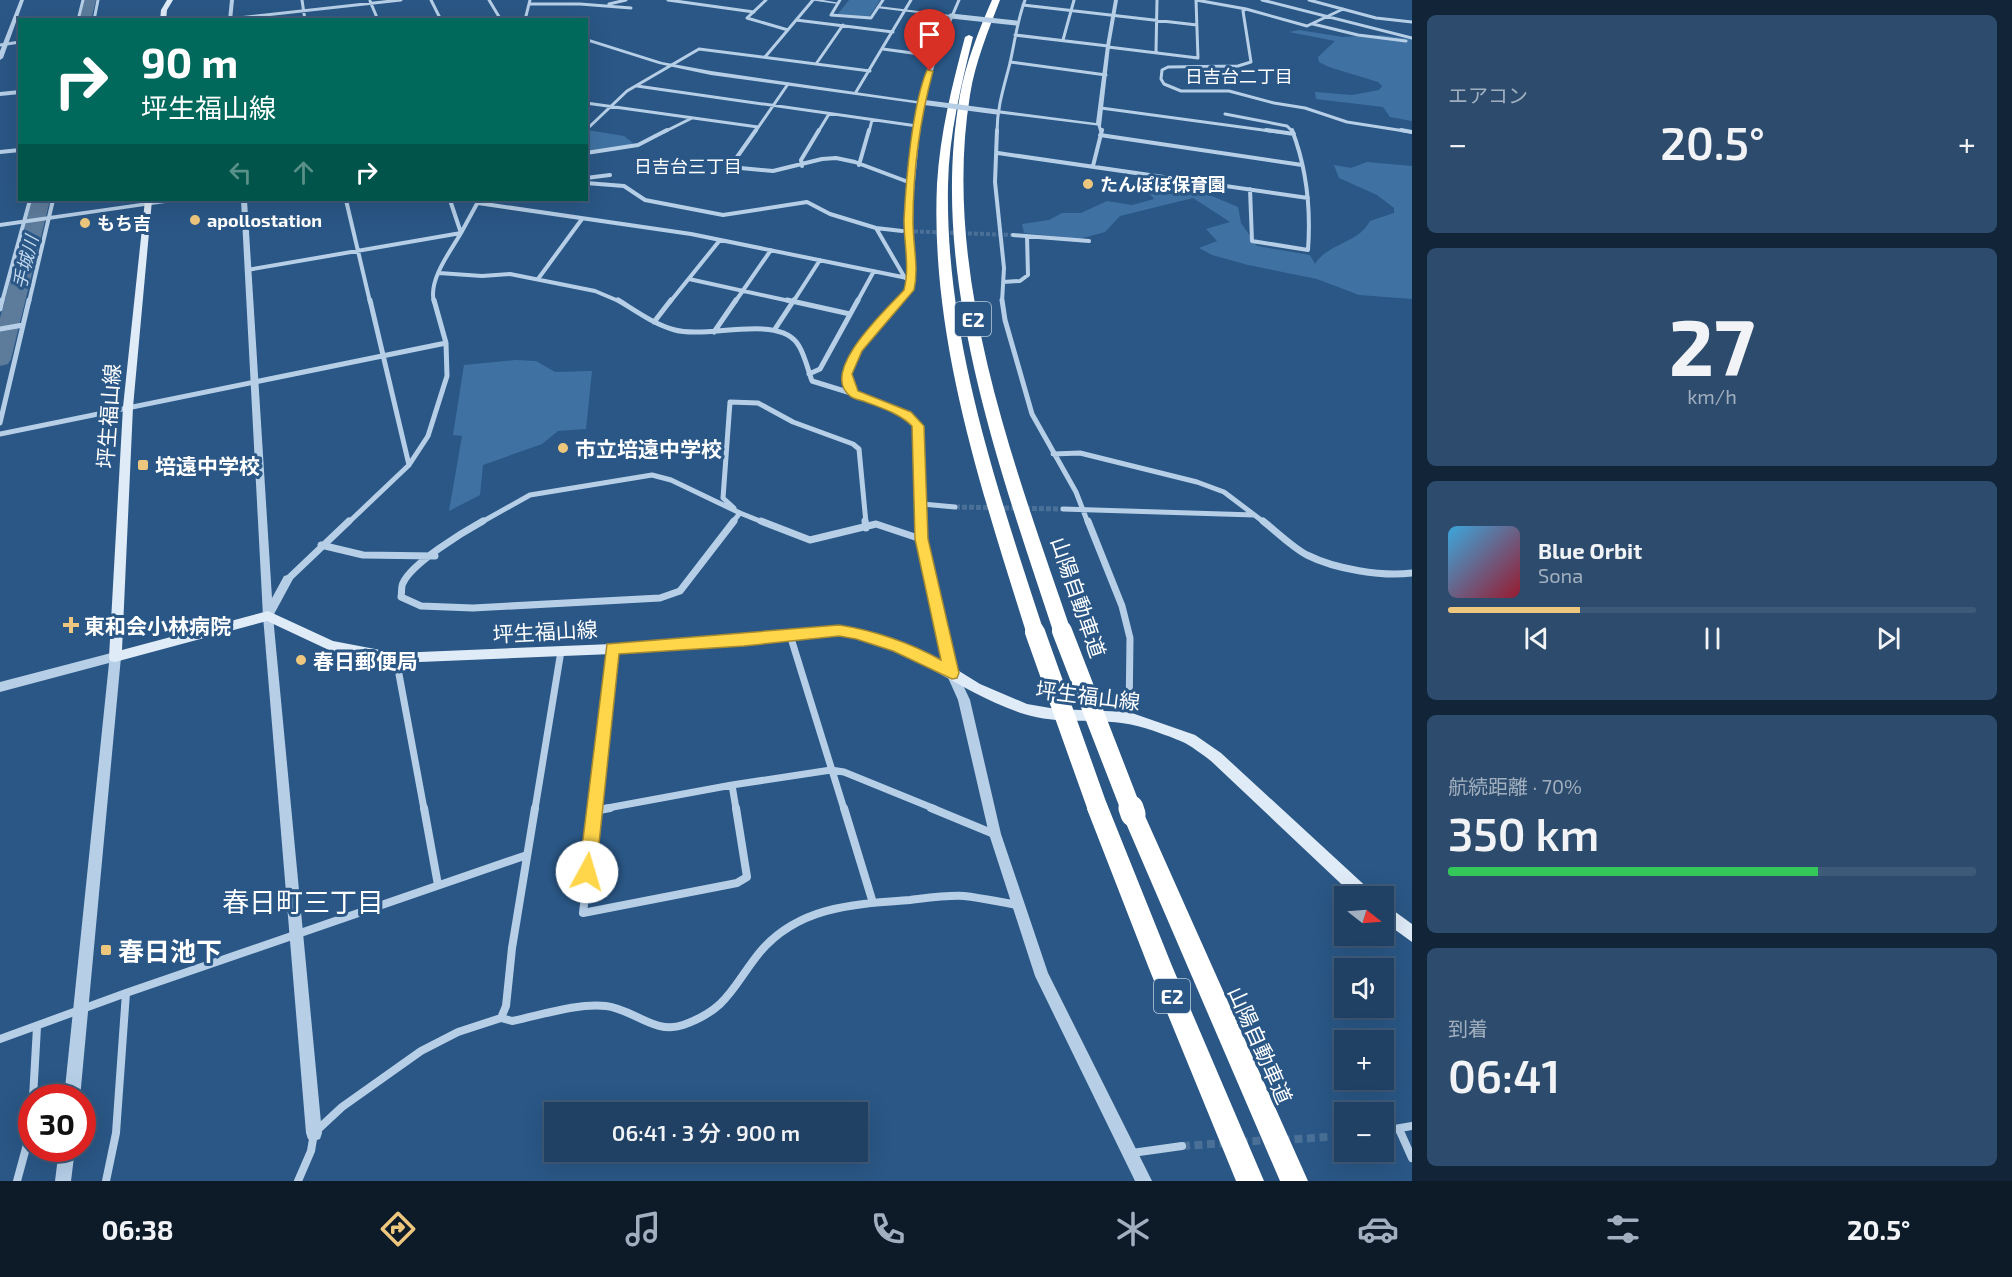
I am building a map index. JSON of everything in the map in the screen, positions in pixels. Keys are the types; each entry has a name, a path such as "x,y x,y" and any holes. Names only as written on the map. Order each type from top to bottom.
{"highway":[{"name":"E2","path":"983,0 960,62 946,124 941,190 946,272 952,322 976,433 1012,561 1035,632 1098,809 1162,971 1250,1181"},
{"name":"山陽自動車道","path":"996,0 972,64 965,96 959,158 961,230 974,322 1000,433 1016,492 1062,631 1132,814 1294,1181"}],"main road":[{"path":"163,18 164,10 170,0"},
{"name":"坪生福山線","path":"115,657 128,407 147,201"},
{"path":"115,657 268,616"},
{"name":"坪生福山線","path":"268,616 331,646 396,658 472,657 744,640 790,634 839,631 856,633 933,662 975,688 1026,709 1056,715 1129,718 1190,739 1216,757 1354,886"},
{"path":"1394,920 1412,934"}],"street":[{"path":"0,58 3,44 22,0"},
{"path":"78,18 83,0"},
{"path":"94,18 98,0"},
{"path":"230,18 232,0"},
{"path":"302,0 305,18"},
{"path":"238,18 400,0"},
{"path":"431,0 440,18"},
{"path":"489,0 500,18"},
{"path":"603,5 626,0"},
{"path":"668,0 754,12"},
{"path":"766,0 747,18 788,30"},
{"path":"765,57 812,0 839,2 831,15 869,19 883,0"},
{"path":"856,93 911,0"},
{"path":"854,394 848,385 847,374 857,350 909,290 912,279 909,222 911,183 921,102 934,56 959,0"},
{"path":"1063,40 1074,0"},
{"path":"1094,166 1102,129 1099,125 1116,0"},
{"path":"1156,52 1157,0"},
{"path":"1015,35 1198,58 1196,0 1246,9 1307,26 1343,9"},
{"path":"1262,0 1412,40"},
{"path":"1309,0 1376,18 1412,22"},
{"path":"371,2 377,18"},
{"path":"525,18 529,2 603,5 631,9"},
{"path":"1129,718 1130,639 1122,606 1076,492 1032,414 1005,320 1001,228 995,182 998,153 997,112 1010,62 1016,23 1024,3 1071,11 1197,25"},
{"path":"878,7 1016,23"},
{"path":"1246,9 1243,11 1251,62 1238,66 1168,67 1162,70 1161,79 1164,84 1174,89 1191,92 1229,91 1274,103 1305,108 1347,122 1412,132"},
{"path":"816,64 848,18"},
{"path":"796,20 893,32"},
{"path":"1312,23 1358,35 1412,40"},
{"path":"588,40 674,65 711,73 1099,125"},
{"path":"3,44 18,42"},
{"path":"588,128 627,91 699,49 870,71"},
{"path":"883,49 934,56"},
{"path":"1010,62 1106,75"},
{"path":"788,84 730,167 753,172 774,172 834,157 849,160 888,178 911,183"},
{"path":"637,86 917,126"},
{"path":"0,94 18,92"},
{"path":"588,103 758,128"},
{"path":"1101,108 1294,134"},
{"path":"802,166 801,160 829,114"},
{"path":"1225,114 1287,126 1294,134 1311,218 1308,250 1252,241 1250,189"},
{"path":"588,153 634,146 692,118"},
{"path":"860,165 872,120"},
{"path":"1100,135 1302,165"},
{"path":"0,152 18,150"},
{"path":"998,153 1308,198"},
{"path":"588,178 610,175"},
{"path":"588,183 624,186 645,200 723,215 807,202 830,214 876,228 902,231"},
{"path":"0,309 30,201"},
{"path":"0,423 20,326 53,201"},
{"path":"0,225 147,201"},
{"path":"244,201 268,616 314,1133 311,1151 298,1181"},
{"path":"346,201 409,465"},
{"path":"450,201 461,233"},
{"path":"268,616 288,579 321,545 377,498 409,465 428,436 439,408 447,376 446,343 432,293 439,273 478,201 720,240 912,279"},
{"path":"538,279 582,219"},
{"path":"876,228 905,278"},
{"path":"247,270 461,233"},
{"path":"1013,236 1089,241"},
{"path":"1003,282 1020,281 1028,275 1027,236"},
{"path":"654,322 720,240"},
{"path":"714,332 771,250"},
{"path":"775,329 820,260"},
{"path":"809,374 820,369 874,271"},
{"path":"439,273 482,276 510,274 538,279 614,298 654,322 677,331 775,329 790,336 799,345 812,381 854,394 907,415 918,426 921,539 952,673 964,700 995,834 1042,976 1144,1181"},
{"path":"689,279 850,314"},
{"path":"1,329 20,326"},
{"path":"0,434 446,343"},
{"path":"740,513 723,498 730,402 758,403 793,422 853,444 859,449 866,528"},
{"path":"1053,453 1080,453 1197,482 1224,492 1307,555 1344,567 1391,576 1412,573"},
{"path":"740,513 680,591 660,598 473,608 421,606 401,597 403,583 413,571 456,536 530,495 652,475 671,480 740,513 810,540 876,524 921,539"},
{"path":"921,504 955,507"},
{"path":"1063,508 1256,515"},
{"path":"321,545 363,555 435,555"},
{"path":"790,634 873,903"},
{"path":"612,649 583,913 737,883 747,877 732,785"},
{"path":"501,1018 506,1006 512,948 561,651"},
{"path":"0,687 115,657 74,1084"},
{"path":"396,658 438,885"},
{"path":"594,811 732,785 831,770 844,772 995,834"},
{"path":"0,1040 126,993 527,855"},
{"path":"314,1133 342,1107 421,1051 458,1032 501,1018 512,1021 543,1013 600,1005 609,1006 660,1027 681,1026 711,1013 731,994 761,951 789,927 823,910 853,904 963,896 1018,905"},
{"path":"106,1181 116,1133 126,993"},
{"path":"34,1084 37,1026"},
{"path":"1394,1130 1412,1126"},
{"path":"1399,1130 1412,1158"},
{"path":"1132,1153 1182,1146"},
{"path":"17,1181 22,1162"},
{"path":"63,1181 65,1162"}],"shaded area":[{"path":"849,0 880,0 868,19 837,15"},
{"path":"1299,30 1343,37 1381,35 1412,39 1412,121 1390,117 1383,107 1316,99 1315,92 1352,95 1379,90 1382,86 1378,82 1319,62 1318,57 1335,41 1289,32"},
{"path":"588,130 624,136 633,143 630,146 588,152"},
{"path":"1367,162 1412,166 1412,299 1359,295 1317,279 1212,255 1199,248 1217,241 1206,229 1230,222 1193,198 1120,216 1105,232 1079,239 1024,233 1022,224 1049,220 1062,213 1081,213 1107,201 1132,205 1154,199 1148,192 1166,195 1171,189 1193,188 1238,207 1241,223 1257,246 1310,255 1315,264 1328,252 1359,234 1370,221 1394,213 1394,208 1377,195 1339,178 1334,165 1351,168"},
{"path":"516,360 536,361 555,372 592,371 586,429 558,431 542,444 483,465 480,495 449,511 462,436 453,435 464,365"}],"waterway":[{"name":"手城川","path":"86,18 90,0"},
{"name":"手城川","path":"0,359 41,201"}],"tunnel":[{"path":"902,231 1013,235"},
{"path":"955,507 1063,509"},
{"path":"1282,1140 1334,1137"},
{"path":"1240,1142 1269,1140"},
{"path":"1182,1146 1227,1143"}],"place":[{"name":"たんぽぽ保育園","path":"1088,184"},
{"name":"apollostation","path":"195,220"},
{"name":"もち吉","path":"85,223"},
{"name":"市立培遠中学校","path":"563,448"},
{"name":"培遠中学校","path":"143,465"},
{"name":"東和会小林病院","path":"71,625"},
{"name":"春日郵便局","path":"301,660"},
{"name":"春日池下","path":"106,950"}],"district":[{"name":"日吉台二丁目","path":"1239,76"},
{"name":"日吉台三丁目","path":"688,166"},
{"name":"春日町三丁目","path":"303,901"}],"route":[{"path":"587,872 612,649 839,631 856,633 898,647 952,673 921,539 918,426 907,415 854,394 848,385 847,374 857,350 909,290 912,279 909,222 911,183 921,102 930,71"}]}
